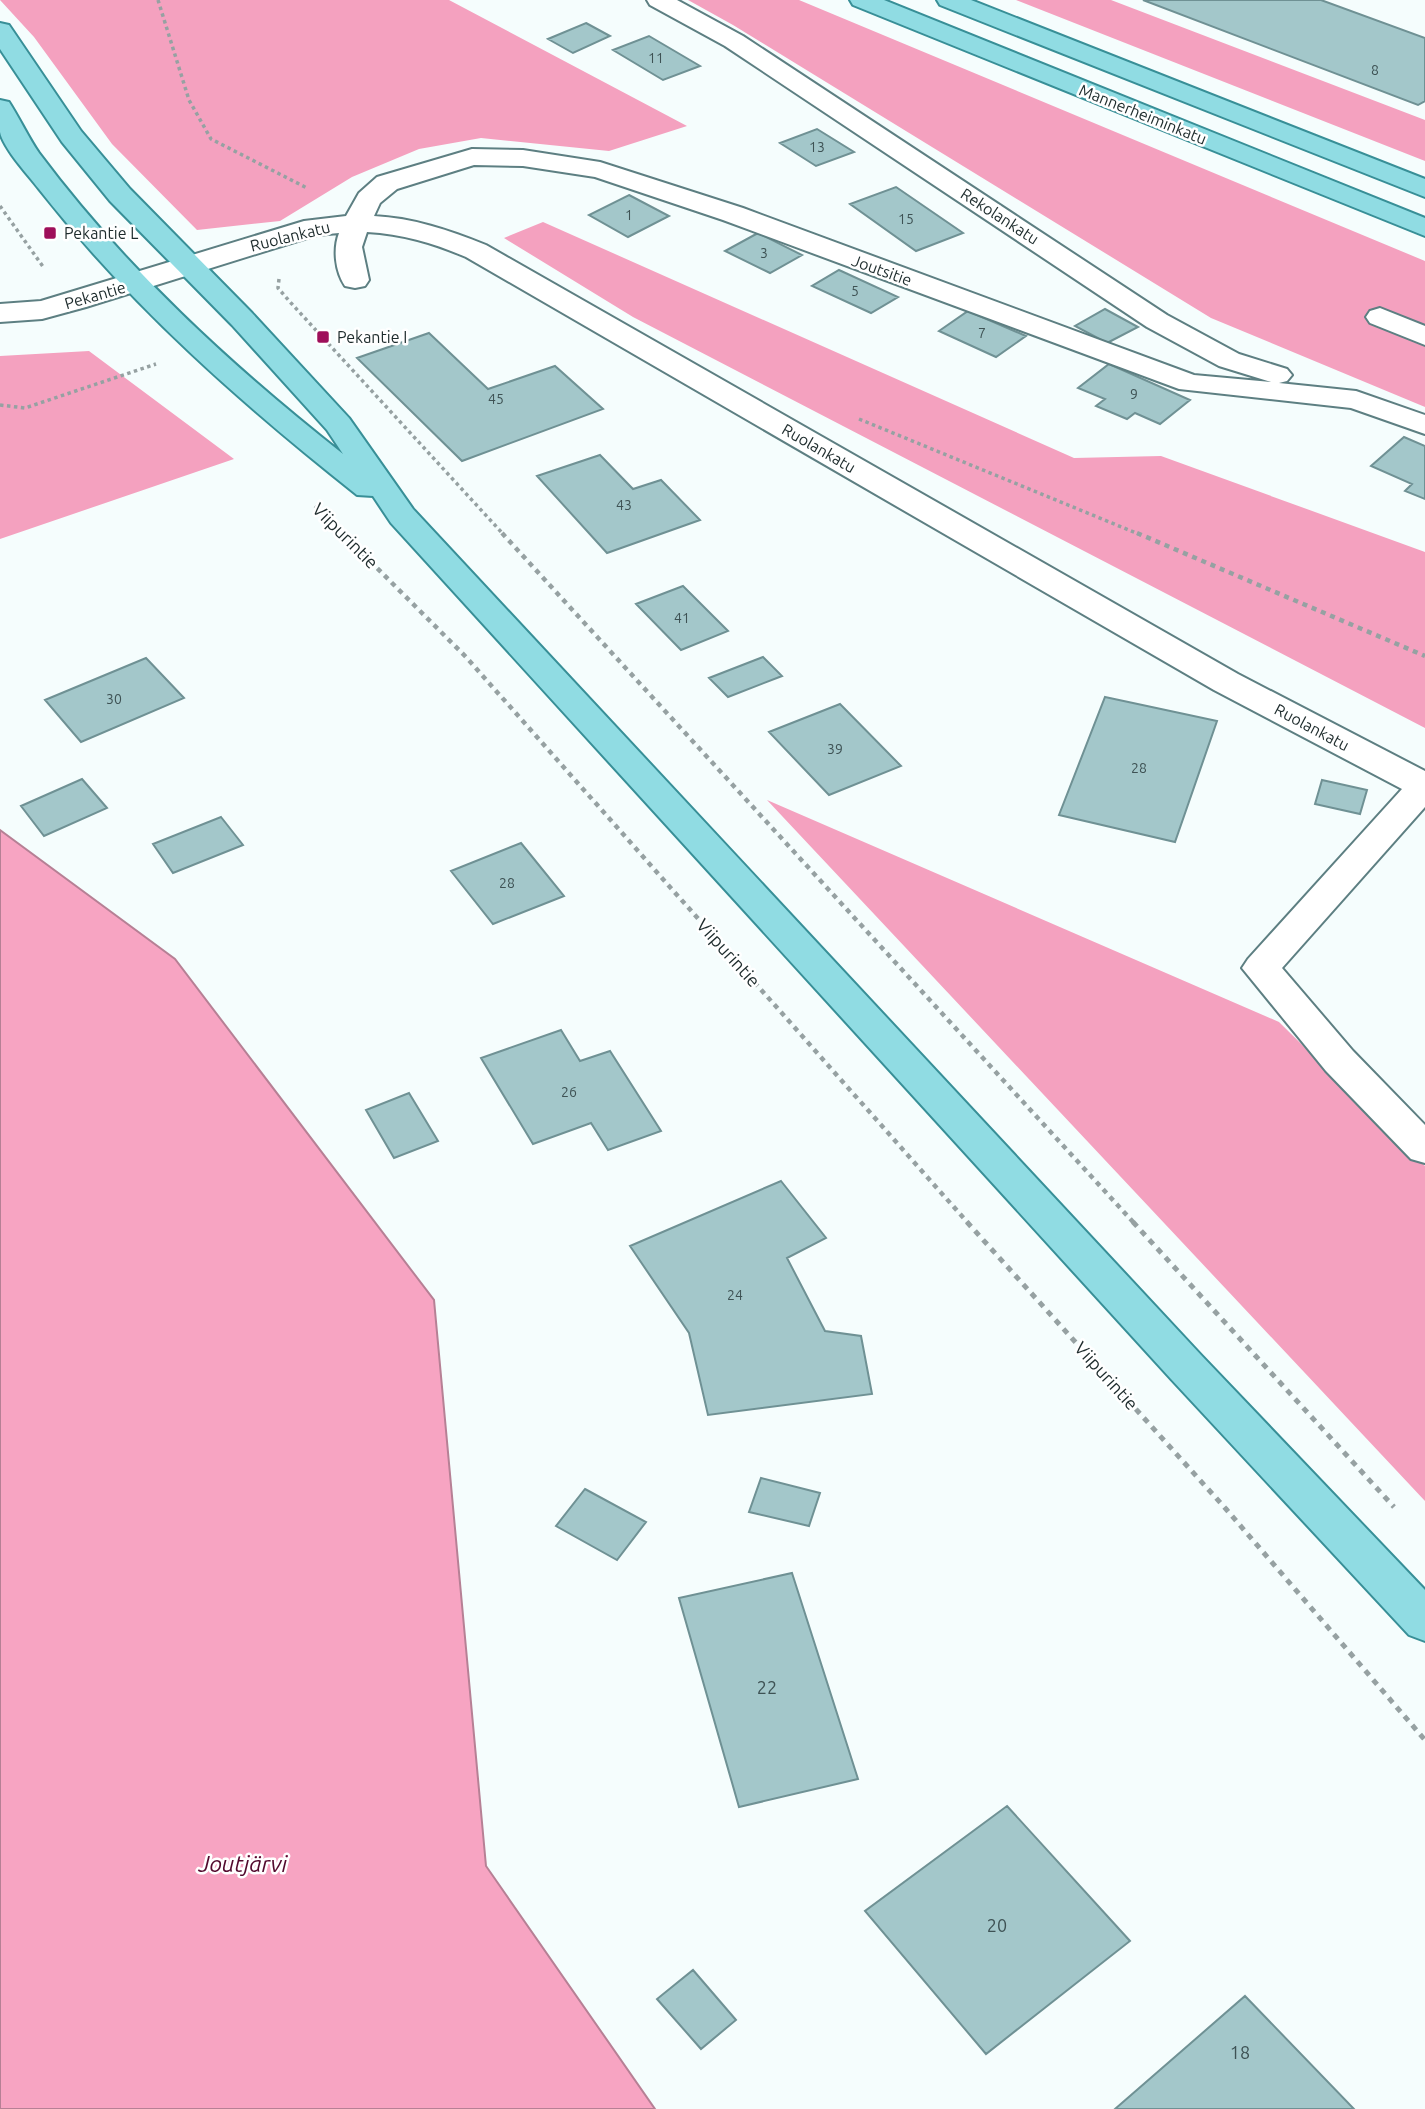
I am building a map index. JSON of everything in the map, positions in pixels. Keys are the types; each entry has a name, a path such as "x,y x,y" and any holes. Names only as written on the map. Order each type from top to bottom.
{"main road":[{"name":"Mannerheiminkatu","path":"862,0 1425,228"},
{"name":"Mannerheiminkatu","path":"948,0 1425,189"},
{"path":"0,30 71,136 120,195 242,319 338,424 402,516 1186,1367 1425,1621"},
{"path":"0,108 25,153 90,236 186,337 279,419 402,516"}],"street":[{"name":"Rekolankatu","path":"659,0 746,49 1157,321 1229,360 1356,400"},
{"name":"Joutsitie","path":"350,231 369,199 387,183 472,157 523,158 600,170 733,214 1189,383 1356,400 1425,425"},
{"name":"Ruolankatu","path":"187,264 314,227 350,231 394,225 438,235 476,251 1226,682 1424,786"},
{"path":"350,231 355,280"},
{"name":"Pekantie","path":"0,313 41,310 76,301 187,264"},
{"path":"1380,317 1425,336"},
{"path":"1424,786 1261,968 1384,1110 1425,1148"}],"path":[{"path":"158,0 189,100 211,139 310,190 350,231 290,266 279,278 278,288 1397,1510"},
{"path":"0,206 41,264 76,301"},
{"path":"0,405 24,408 157,364"},
{"path":"849,415 1301,601 1425,656"},
{"name":"Viipurintie","path":"308,498 466,657 919,1169 1226,1509 1425,1740"}],"shaded area":[{"path":"0,0 449,0 687,126 609,151 481,138 419,149 352,177 280,221 197,230 112,144 34,37"},
{"path":"688,0 799,0 1425,261 1425,407 1211,318"},
{"path":"1016,0 1111,0 1425,120 1425,161"},
{"path":"543,222 1074,458 1161,456 1425,552 1425,728 633,317 504,238"},
{"path":"89,351 234,459 0,539 0,356"},
{"path":"767,800 1279,1022 1425,1166 1425,1501"}],"water":[{"name":"Joutjärvi","path":"0,830 175,959 434,1300 486,1866 655,2109 0,2109"}],"building":[{"path":"1143,0 1321,0 1425,38 1425,101 1418,105"},
{"path":"586,23 610,36 573,53 548,39"},
{"path":"649,36 700,66 663,80 613,50"},
{"path":"817,129 854,152 816,166 780,143"},
{"path":"896,187 963,233 916,251 850,204"},
{"path":"629,195 669,216 628,237 589,215"},
{"path":"758,233 802,255 770,273 725,251"},
{"path":"839,270 898,297 871,313 812,286"},
{"path":"1105,309 1138,327 1107,343 1075,326"},
{"path":"968,311 1026,336 996,357 939,331"},
{"path":"429,333 488,389 555,366 603,409 462,461 357,358"},
{"path":"1109,364 1190,400 1160,424 1135,413 1127,419 1096,406 1105,399 1078,388"},
{"path":"1404,437 1425,446 1425,499 1405,491 1412,484 1371,466"},
{"path":"600,455 633,489 661,480 700,520 607,553 537,476"},
{"path":"683,586 728,631 681,650 636,604"},
{"path":"763,657 782,676 728,697 709,678"},
{"path":"146,658 184,698 81,742 45,700"},
{"path":"1105,697 1217,721 1175,842 1059,815"},
{"path":"840,704 901,766 829,795 769,732"},
{"path":"82,779 107,808 44,836 21,806"},
{"path":"1322,780 1367,790 1360,814 1315,804"},
{"path":"221,817 243,845 173,873 153,844"},
{"path":"521,843 564,896 493,924 451,871"},
{"path":"561,1030 580,1061 610,1051 661,1131 608,1150 591,1123 533,1144 481,1058"},
{"path":"409,1093 438,1141 394,1158 366,1110"},
{"path":"781,1181 826,1238 787,1258 825,1331 861,1336 872,1394 708,1415 689,1333 630,1246"},
{"path":"761,1478 820,1493 809,1526 749,1512"},
{"path":"585,1489 646,1522 617,1560 556,1526"},
{"path":"792,1573 858,1779 739,1807 679,1598"},
{"path":"1007,1806 1130,1941 986,2054 865,1911"},
{"path":"693,1970 736,2020 701,2049 657,1999"},
{"path":"1245,1996 1354,2109 1115,2109"}],"place":[{"name":"Pekantie L","path":"50,233"},
{"name":"Pekantie I","path":"323,337"}]}
